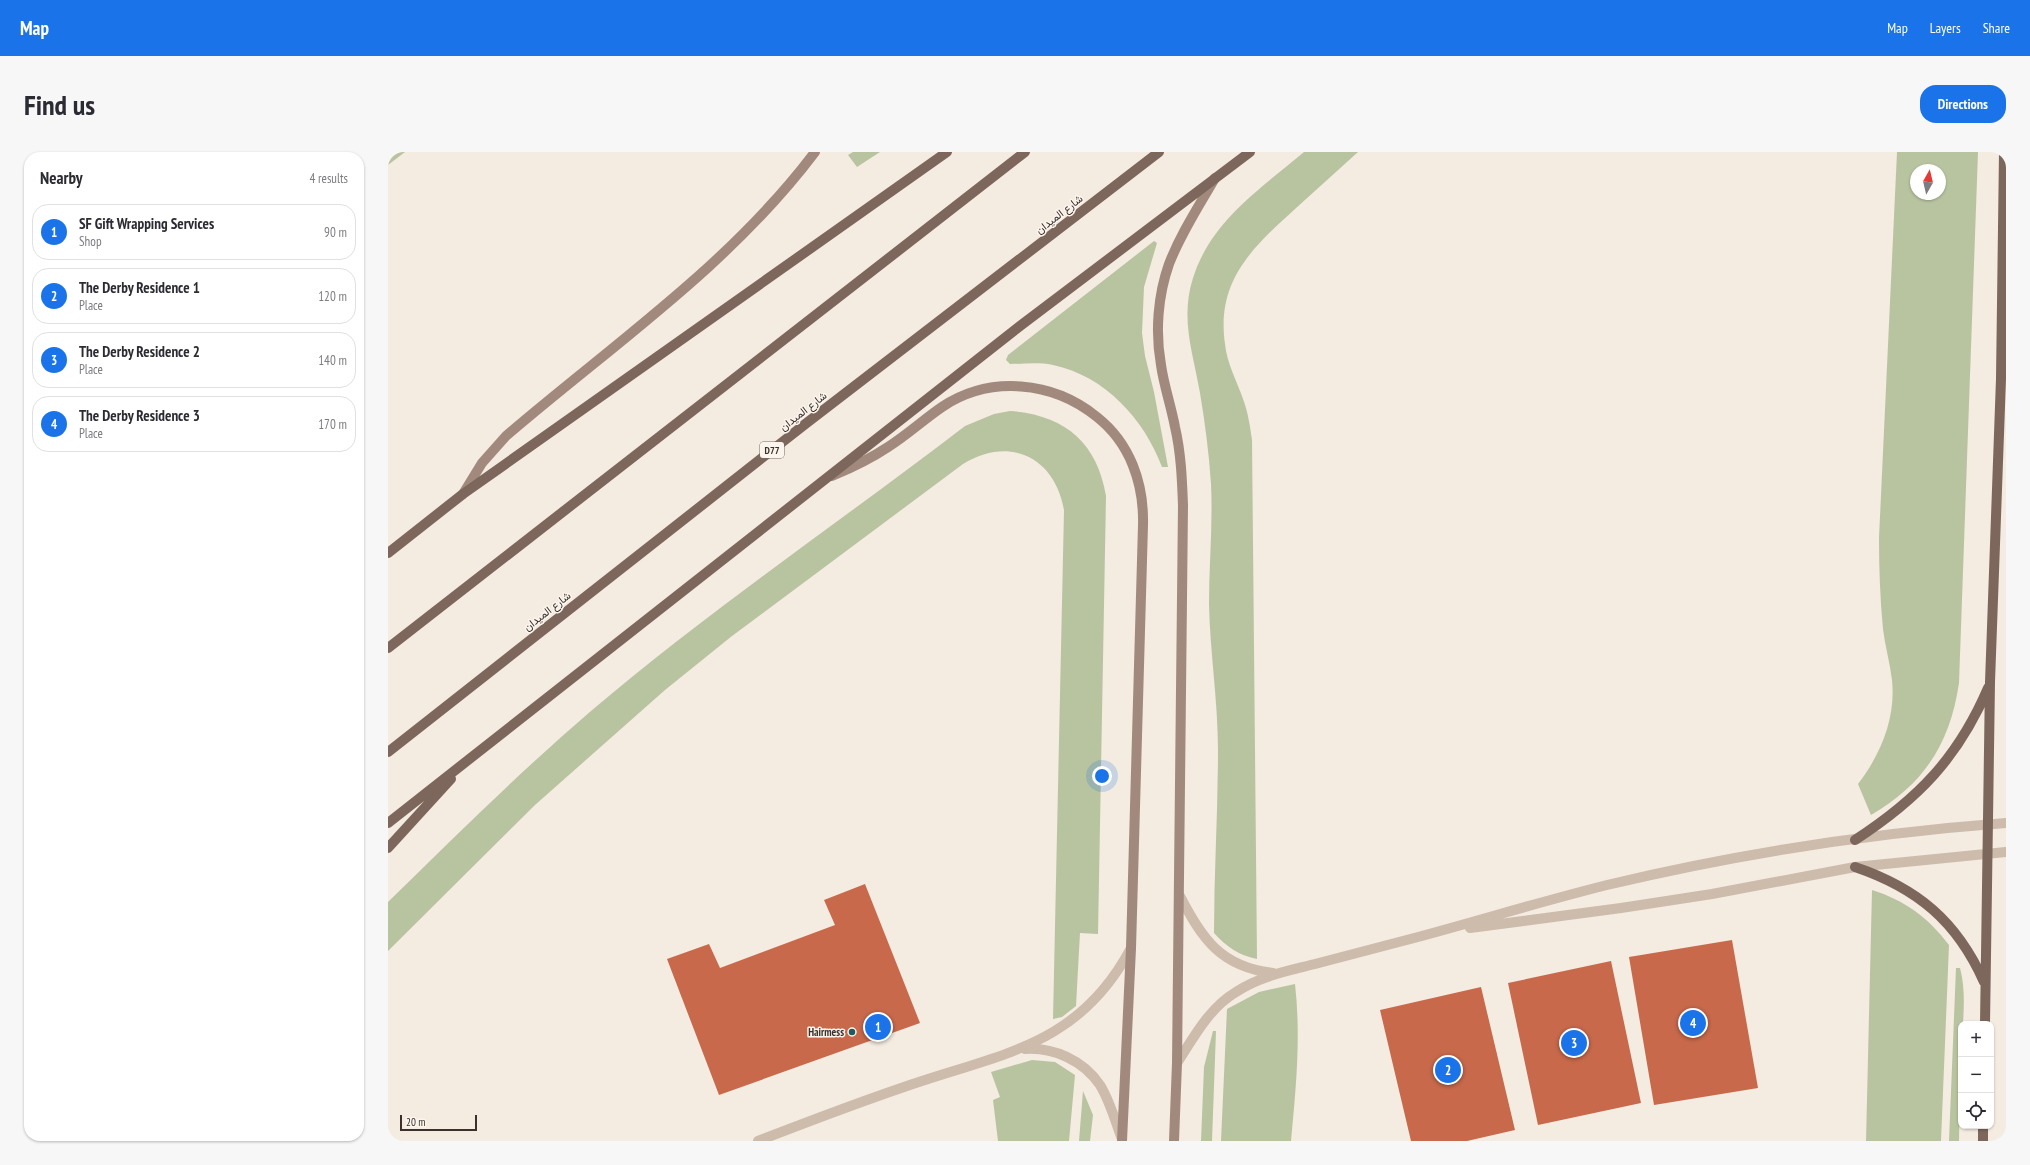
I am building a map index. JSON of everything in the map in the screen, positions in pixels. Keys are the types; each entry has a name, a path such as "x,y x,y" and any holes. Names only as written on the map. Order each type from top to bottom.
{"main road":[{"path":"388,553 463,494 947,152"},
{"path":"388,648 1025,152"},
{"name":"شارع الميدان","path":"388,752 792,435 1159,152"},
{"path":"388,823 1014,331 1216,176 1250,152"},
{"path":"1984,1021 1990,682 2000,403 2004,152"},
{"path":"1855,840 1896,812 1931,779 1949,757 1965,733 1990,682"},
{"path":"388,848 413,823 466,762"},
{"path":"1855,867 1896,883 1934,909 1964,944 1976,964 1985,985"},
{"path":"1983,1129 1983,1141"}],"street":[{"path":"463,494 482,463 506,436 707,269 771,205 815,152"},
{"path":"1174,1141 1178,1063 1183,506 1181,467 1176,428 1161,365 1158,340 1158,314 1162,289 1169,264 1180,240 1216,176"},
{"path":"826,479 877,454 943,407 960,398 996,387 1016,386 1035,388 1054,392 1071,399 1103,421 1116,435 1126,451 1140,486 1143,506 1132,948 1122,1140"},
{"path":"1178,1063 1205,1021 1221,1003 1248,985 1279,974 1531,905 1692,866 1778,850 2006,823"},
{"path":"1440,931 1621,908 1712,894 1855,867 2006,852"},
{"path":"1180,896 1200,933 1222,954 1248,968 1279,974"},
{"path":"758,1141 906,1086 1017,1050 1049,1035 1079,1015 1108,985 1132,948"},
{"path":"1017,1050 1032,1049 1064,1055 1090,1073 1100,1085 1107,1098 1122,1140"}],"green space":[{"path":"388,152 405,152 388,165"},
{"path":"853,152 880,152 857,167 848,155"},
{"path":"1304,152 1358,152 1279,223 1252,252 1240,268 1232,284 1226,302 1224,322 1226,351 1246,409 1252,440 1257,959 1233,950 1214,933 1218,750 1217,713 1209,604 1212,514 1211,484 1204,416 1189,336 1188,308 1189,293 1193,278 1201,258 1212,239 1224,223 1254,193"},
{"path":"1897,152 1978,152 1959,683 1955,705 1949,725 1932,760 1920,776 1906,790 1890,803 1871,815 1858,784 1880,748 1889,722 1893,694 1884,635 1880,583 1879,538"},
{"path":"1154,241 1157,243 1144,287 1142,333 1145,356 1154,392 1168,467 1162,467 1145,432 1120,402 1106,389 1072,371 1053,365 1036,363 1010,364 1006,360 1008,355"},
{"path":"1010,411 1047,418 1062,425 1075,435 1086,446 1095,460 1102,477 1106,496 1098,934 1080,933 1076,1006 1062,1017 1053,1019 1064,510 1059,492 1051,476 1040,465 1027,456 1013,452 997,452 980,455 963,464 732,636 665,690 535,805 388,951 388,902 513,781 591,711 729,601 965,426 994,414"},
{"path":"1872,890 1895,899 1915,911 1933,926 1949,945 1941,1141 1866,1141"},
{"path":"1956,968 1960,968 1964,996 1963,1021 1958,1021 1959,1141 1949,1141"},
{"path":"1295,984 1298,1043 1291,1141 1221,1141 1227,1009 1259,992"},
{"path":"1213,1031 1216,1031 1212,1141 1201,1141 1204,1067"},
{"path":"1032,1060 1055,1062 1075,1075 1069,1141 998,1141 993,1100 1000,1097 991,1072"},
{"path":"1083,1091 1093,1115 1090,1141 1079,1141"}],"building":[{"path":"865,884 920,1023 719,1095 667,959 709,944 720,968 835,925 824,900"},
{"path":"1732,940 1758,1088 1654,1105 1629,957"},
{"path":"1611,961 1641,1103 1538,1125 1508,983"},
{"path":"1481,987 1515,1130 1467,1141 1411,1141 1380,1010"}],"place":[{"name":"The Derby Residence 3","path":"1693,1023"},
{"name":"SF Gift Wrapping Services","path":"878,1027"},
{"name":"Hairmess","path":"852,1032"},
{"name":"The Derby Residence 2","path":"1574,1043"},
{"name":"The Derby Residence 1","path":"1448,1070"}]}
